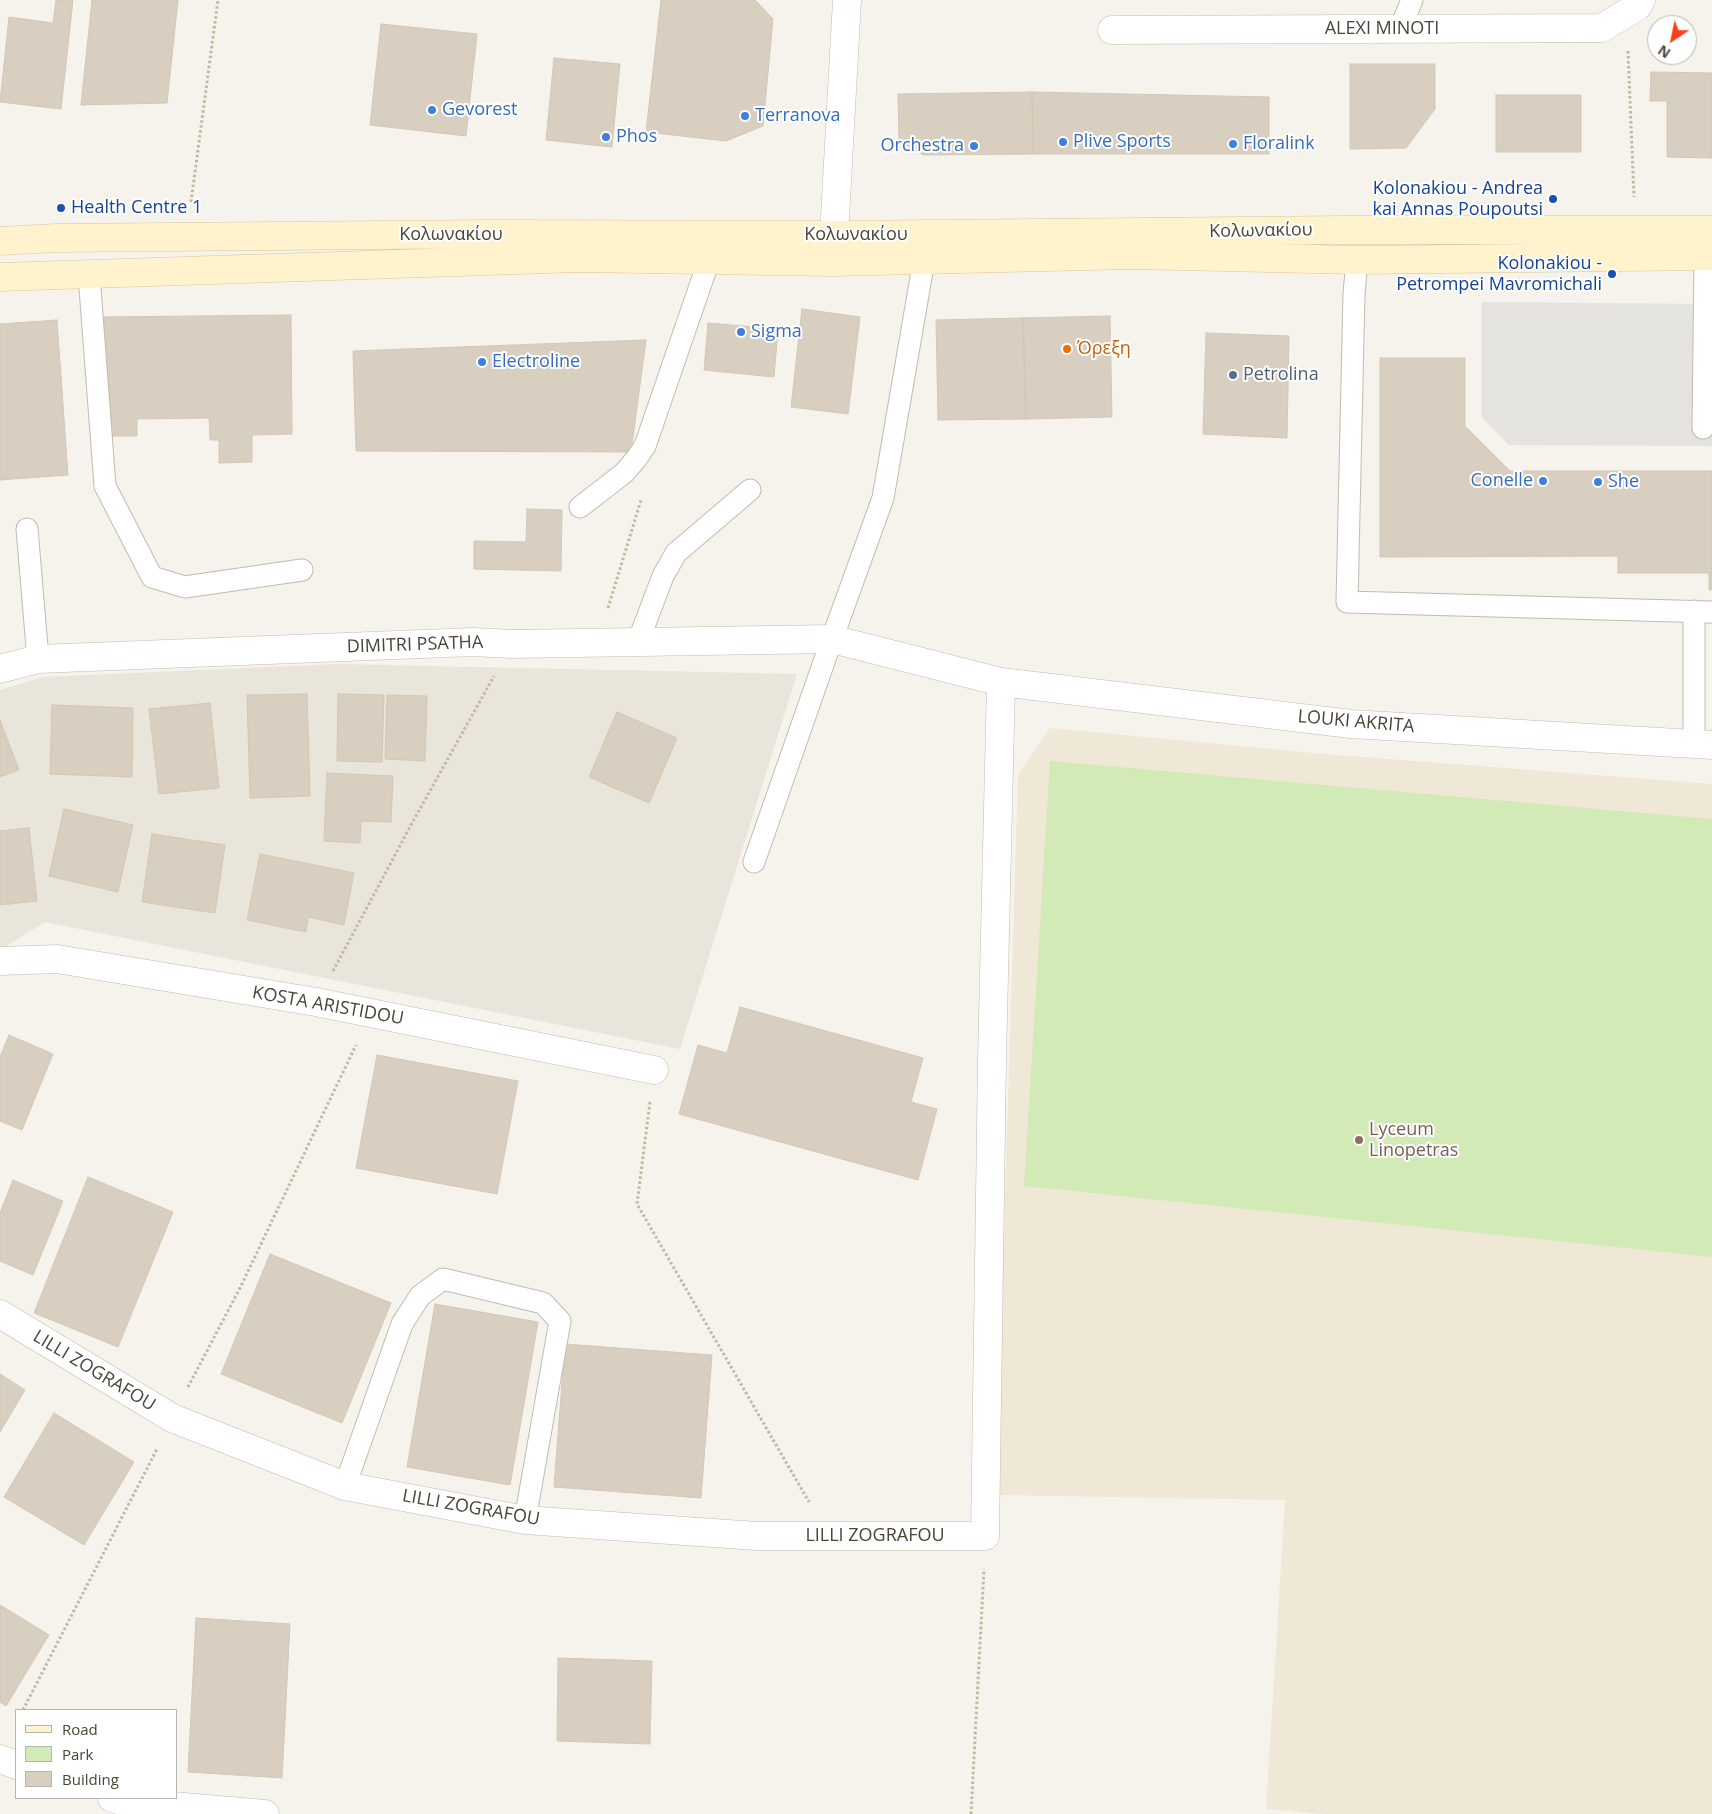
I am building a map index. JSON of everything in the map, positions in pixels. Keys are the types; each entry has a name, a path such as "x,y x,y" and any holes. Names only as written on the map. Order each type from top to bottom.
{"main road":[{"name":"Κολωνακίου","path":"0,241 56,238 492,234 834,235 1343,230 1712,230"},
{"name":"Κολωνακίου","path":"0,277 578,258 834,262 1132,255 1357,260 1708,256"}],"street":[{"path":"834,235 847,0"},
{"name":"ALEXI MINOTI","path":"1112,30 1602,28 1634,6"},
{"name":"DIMITRI PSATHA","path":"0,669 38,659 473,642 512,644 832,639"},
{"name":"LOUKI AKRITA","path":"832,639 1001,682 1351,724 1703,744"},
{"path":"985,1536 992,1060 1001,682"},
{"name":"KOSTA ARISTIDOU","path":"0,960 57,960 316,1002 654,1070"},
{"name":"LILLI ZOGRAFOU","path":"0,1314 172,1418 345,1486 525,1520 757,1536 985,1536"},
{"path":"0,1759 15,1765"},
{"path":"115,1799 125,1802 265,1814"}],"lane":[{"path":"1400,29 1412,0"},
{"path":"1703,428 1708,256"},
{"path":"580,507 624,473 645,446 709,260"},
{"path":"754,862 883,498 924,260"},
{"path":"1357,260 1354,294 1347,602 1703,611 1703,744"},
{"path":"89,275 105,486 152,577 185,587 302,570"},
{"path":"638,642 663,576 676,553 750,490"},
{"path":"26,529 38,659"},
{"path":"345,1486 402,1324 420,1296 443,1279 543,1303 560,1321 525,1520"}],"path":[{"path":"187,238 218,0"},
{"path":"1634,6 1636,230"},
{"path":"597,643 644,492"},
{"path":"316,1002 411,825 512,644"},
{"path":"24,1709 240,1288 371,1013"},
{"path":"654,1070 637,1204 828,1536"},
{"path":"971,1814 985,1536"}],"shaded area":[{"path":"1482,302 1712,304 1712,446 1509,445 1482,418"},
{"path":"338,664 797,674 680,1049 45,922 0,950 0,690 42,677"},
{"name":"Lyceum Linopetras","path":"1050,728 1324,754 1712,784 1712,1814 1326,1814 1266,1809 1285,1500 996,1495 1018,775"}],"green space":[{"path":"1050,761 1712,819 1712,1257 1024,1186"}],"building":[{"path":"56,0 73,0 61,109 0,102 9,17 53,23"},
{"path":"92,0 178,0 167,103 81,105"},
{"path":"661,0 755,0 773,19 763,126 726,141 646,132"},
{"path":"381,24 477,34 466,136 370,125"},
{"path":"554,58 620,64 612,147 546,140"},
{"path":"1350,64 1435,64 1435,109 1406,148 1350,149"},
{"path":"1651,72 1712,73 1712,158 1667,157 1667,101 1650,101"},
{"path":"1032,92 1269,97 1269,154 1033,154"},
{"path":"1032,92 1033,154 923,155 899,140 898,94"},
{"path":"1496,95 1581,95 1581,152 1496,152"},
{"path":"802,309 860,317 848,414 791,407"},
{"path":"291,315 292,434 252,435 252,462 219,463 219,440 210,440 209,418 137,419 137,436 102,436 101,317"},
{"path":"1110,316 1112,417 1026,419 1023,318"},
{"path":"1023,318 1026,419 938,420 936,320"},
{"path":"57,320 68,475 0,480 0,324"},
{"path":"708,323 778,329 774,377 704,370"},
{"path":"1206,333 1289,336 1287,438 1203,434"},
{"path":"646,340 631,452 356,451 353,351"},
{"path":"1380,358 1465,358 1465,426 1510,471 1712,471 1712,590 1709,590 1709,573 1618,573 1618,556 1380,557"},
{"path":"527,509 562,510 561,571 474,569 474,541 526,542"},
{"path":"307,694 310,796 250,798 247,695"},
{"path":"338,694 384,695 382,762 337,761"},
{"path":"387,695 427,696 425,761 385,759"},
{"path":"210,703 219,788 159,794 149,709"},
{"path":"52,705 133,708 132,777 50,774"},
{"path":"617,712 677,738 649,803 589,777"},
{"path":"0,720 19,770 0,777"},
{"path":"327,773 393,776 391,822 361,821 360,843 324,841"},
{"path":"64,809 133,825 118,892 49,876"},
{"path":"29,828 37,901 0,905 0,831"},
{"path":"152,834 225,845 215,913 142,902"},
{"path":"260,854 354,873 344,925 308,917 306,932 247,920"},
{"path":"740,1007 923,1058 911,1102 937,1109 918,1180 679,1114 698,1045 727,1053"},
{"path":"9,1035 53,1054 22,1130 0,1121 0,1057"},
{"path":"377,1055 518,1081 497,1194 356,1168"},
{"path":"88,1177 173,1212 118,1347 34,1313"},
{"path":"13,1180 63,1201 33,1275 0,1261 0,1213"},
{"path":"270,1254 391,1303 342,1423 221,1374"},
{"path":"435,1304 538,1322 510,1485 407,1467"},
{"path":"565,1344 712,1355 701,1498 554,1487"},
{"path":"0,1374 25,1390 0,1432"},
{"path":"54,1413 134,1462 84,1545 4,1497"},
{"path":"0,1605 49,1635 6,1706 0,1702"},
{"path":"196,1618 290,1624 282,1778 188,1772"},
{"path":"558,1658 652,1661 650,1744 557,1741"}],"place":[{"name":"Gevorest","path":"432,110"},
{"name":"Terranova","path":"745,116"},
{"name":"Phos","path":"606,137"},
{"name":"Plive Sports","path":"1063,142"},
{"name":"Floralink","path":"1233,144"},
{"name":"Orchestra","path":"974,146"},
{"name":"Kolonakiou - Andrea kai Annas Poupoutsi","path":"1553,199"},
{"name":"Health Centre 1","path":"61,208"},
{"name":"Kolonakiou - Petrompei Mavromichali","path":"1612,274"},
{"name":"Sigma","path":"741,332"},
{"name":"Όρεξη","path":"1067,349"},
{"name":"Electroline","path":"482,362"},
{"name":"Petrolina","path":"1233,375"},
{"name":"Conelle","path":"1543,481"},
{"name":"She","path":"1598,482"},
{"name":"Lyceum Linopetras","path":"1359,1140"}]}
